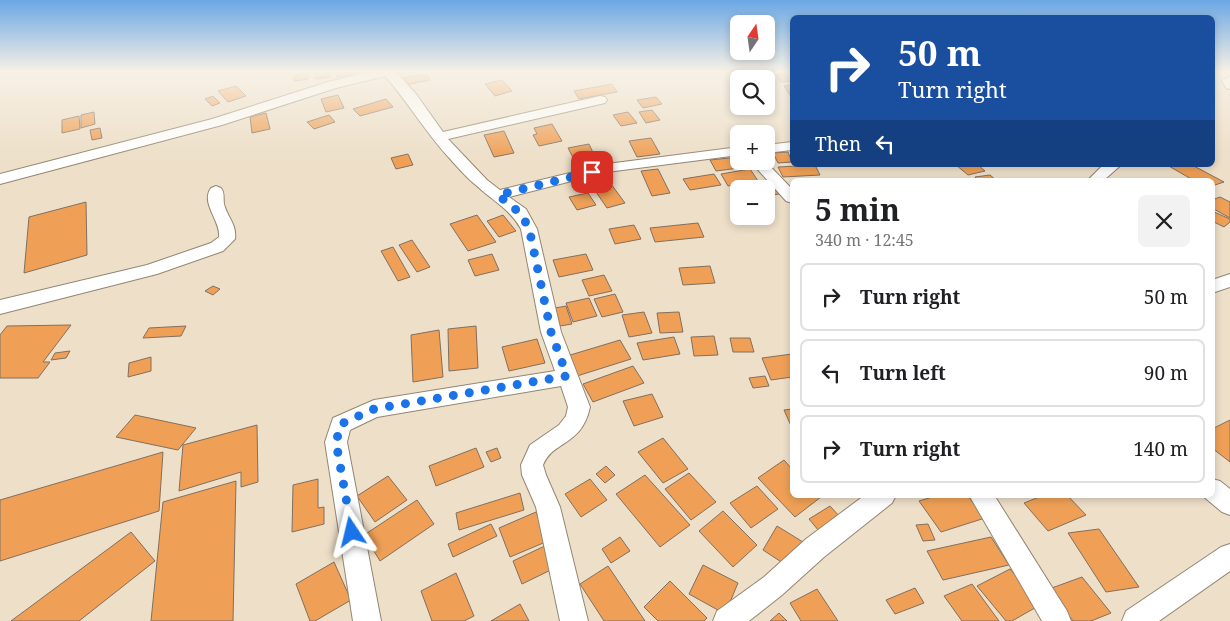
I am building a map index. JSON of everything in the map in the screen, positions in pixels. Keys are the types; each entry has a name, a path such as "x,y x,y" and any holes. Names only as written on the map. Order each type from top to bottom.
{"street":[{"path":"0,179 208,125 282,101"},
{"path":"414,101 439,137 482,183 520,213 529,228 551,332 579,408 578,417 574,425 548,444 536,455 532,462 533,472 547,502 574,621"},
{"path":"439,137 596,101"},
{"path":"775,148 790,146"},
{"path":"498,195 607,168 730,152"},
{"path":"1098,178 1110,167"},
{"path":"765,170 790,196"},
{"path":"0,307 151,270 216,247 227,238 228,229 216,204 216,191"},
{"path":"1215,286 1230,280"},
{"path":"367,621 336,442 341,424 374,409 567,376"},
{"path":"1215,492 1230,504"},
{"path":"726,621 773,586 814,548 880,498"},
{"path":"983,498 1057,621"},
{"path":"1136,621 1230,556"}],"building":[{"path":"207,101 218,101 220,103 212,106"},
{"path":"322,101 341,101 344,108 326,112"},
{"path":"379,101 388,101 393,107 360,116 353,109"},
{"path":"638,101 659,101 662,104 643,108"},
{"path":"652,110 660,120 646,123 639,112"},
{"path":"94,112 95,124 81,128 81,115"},
{"path":"628,112 637,123 621,126 613,115"},
{"path":"266,113 270,129 252,133 250,117"},
{"path":"329,115 335,122 314,129 307,122"},
{"path":"79,116 80,129 62,133 62,120"},
{"path":"552,124 562,141 539,146 533,135 537,134 534,128"},
{"path":"100,128 102,138 92,140 90,130"},
{"path":"504,131 514,153 494,157 484,135"},
{"path":"651,138 660,154 637,157 629,141"},
{"path":"589,144 598,163 578,167 568,148"},
{"path":"788,152 790,162 778,163 775,153"},
{"path":"408,154 413,165 396,169 391,158"},
{"path":"730,158 730,169 716,171 710,160"},
{"path":"778,167 816,167 820,175 783,177"},
{"path":"958,167 980,167 985,171 968,175"},
{"path":"1170,167 1196,167 1224,182 1215,185 1215,178 1190,178"},
{"path":"658,169 670,193 652,196 641,171"},
{"path":"751,170 757,180 730,180 730,186 728,186 721,174"},
{"path":"714,174 721,185 690,190 683,179"},
{"path":"990,175 994,178 976,178"},
{"path":"611,184 625,203 607,208 594,189"},
{"path":"588,193 596,205 577,210 569,197"},
{"path":"1220,197 1230,202 1230,218 1215,210 1215,199"},
{"path":"86,202 87,255 24,273 29,217"},
{"path":"1215,212 1230,219 1230,222 1224,227 1215,222"},
{"path":"477,215 496,242 468,251 450,224"},
{"path":"503,215 516,231 499,237 487,221"},
{"path":"698,223 704,237 655,242 650,228"},
{"path":"634,225 641,239 615,244 609,229"},
{"path":"412,240 430,267 417,272 399,245"},
{"path":"393,247 410,277 398,281 381,251"},
{"path":"492,254 499,270 475,276 468,260"},
{"path":"586,254 593,270 559,277 553,260"},
{"path":"710,266 715,283 683,285 679,268"},
{"path":"604,275 612,291 589,296 582,280"},
{"path":"213,286 220,289 213,295 205,291"},
{"path":"615,294 623,312 602,317 594,299"},
{"path":"589,298 597,316 573,322 566,303"},
{"path":"566,306 572,324 560,326 555,308"},
{"path":"644,312 652,333 629,337 622,315"},
{"path":"679,312 683,332 660,333 657,313"},
{"path":"71,325 43,362 50,362 38,378 0,378 0,335 7,326"},
{"path":"186,326 181,336 143,338 149,328"},
{"path":"476,326 478,368 449,371 448,329"},
{"path":"439,330 443,377 413,382 411,335"},
{"path":"714,336 718,355 694,356 691,337"},
{"path":"674,337 680,354 643,360 637,343"},
{"path":"730,338 750,338 754,352 733,352"},
{"path":"537,339 545,363 509,371 502,347"},
{"path":"620,340 631,359 577,376 567,356"},
{"path":"70,351 66,358 51,360 55,353"},
{"path":"790,354 790,377 771,380 762,358"},
{"path":"151,357 151,371 128,377 129,363"},
{"path":"633,366 644,383 593,402 583,384"},
{"path":"765,376 769,386 753,388 749,378"},
{"path":"652,394 663,417 634,426 623,401"},
{"path":"790,409 790,424 784,410"},
{"path":"135,415 196,428 178,450 116,437"},
{"path":"1230,420 1230,462 1215,450 1215,428"},
{"path":"257,425 258,482 241,487 241,472 179,491 183,445"},
{"path":"663,438 688,469 663,483 638,452"},
{"path":"476,448 484,467 436,486 429,466"},
{"path":"497,448 501,458 491,462 486,452"},
{"path":"163,452 159,511 0,561 0,500"},
{"path":"784,460 790,467 790,498 820,498 795,517 758,478"},
{"path":"606,466 615,475 605,483 596,474"},
{"path":"689,473 716,502 691,520 665,489"},
{"path":"645,475 690,525 660,547 616,494"},
{"path":"388,476 407,500 375,522 357,496"},
{"path":"318,479 318,508 324,507 324,524 292,532 293,485"},
{"path":"590,479 607,500 581,517 565,494"},
{"path":"236,481 233,621 151,621 163,502"},
{"path":"757,486 778,509 751,528 730,503"},
{"path":"520,493 524,510 459,530 456,513"},
{"path":"929,498 969,498 985,518 941,532 919,501"},
{"path":"1036,498 1070,498 1086,515 1048,531 1024,503"},
{"path":"417,500 434,524 380,561 364,535"},
{"path":"830,506 840,517 819,531 809,519"},
{"path":"723,511 757,545 733,567 699,531"},
{"path":"536,512 548,541 510,557 499,528"},
{"path":"491,524 497,536 453,557 448,544"},
{"path":"928,524 935,540 923,541 916,525"},
{"path":"777,526 803,542 789,567 763,550"},
{"path":"1099,529 1139,587 1106,592 1068,533"},
{"path":"131,532 155,561 79,621 11,621"},
{"path":"620,537 630,551 611,563 602,549"},
{"path":"991,537 1009,565 943,580 927,551"},
{"path":"551,543 561,565 522,584 513,561"},
{"path":"334,562 351,600 315,621 310,621 296,584"},
{"path":"703,565 738,583 725,614 689,594"},
{"path":"608,566 645,621 604,621 580,584"},
{"path":"1010,569 1040,605 1012,621 1006,621 977,586"},
{"path":"456,573 474,616 464,621 432,621 421,591"},
{"path":"1082,577 1111,613 1091,621 1073,621 1049,589"},
{"path":"670,581 707,618 704,621 658,621 644,607"},
{"path":"972,584 999,621 962,621 944,596"},
{"path":"915,588 924,603 895,614 886,600"},
{"path":"817,589 838,621 801,621 790,603"},
{"path":"520,604 529,621 491,621"},
{"path":"779,613 787,621 770,621"}],"route":[{"path":"352,532 336,442 341,424 374,409 567,376 551,332 529,228 520,213 498,195 592,172"}]}
